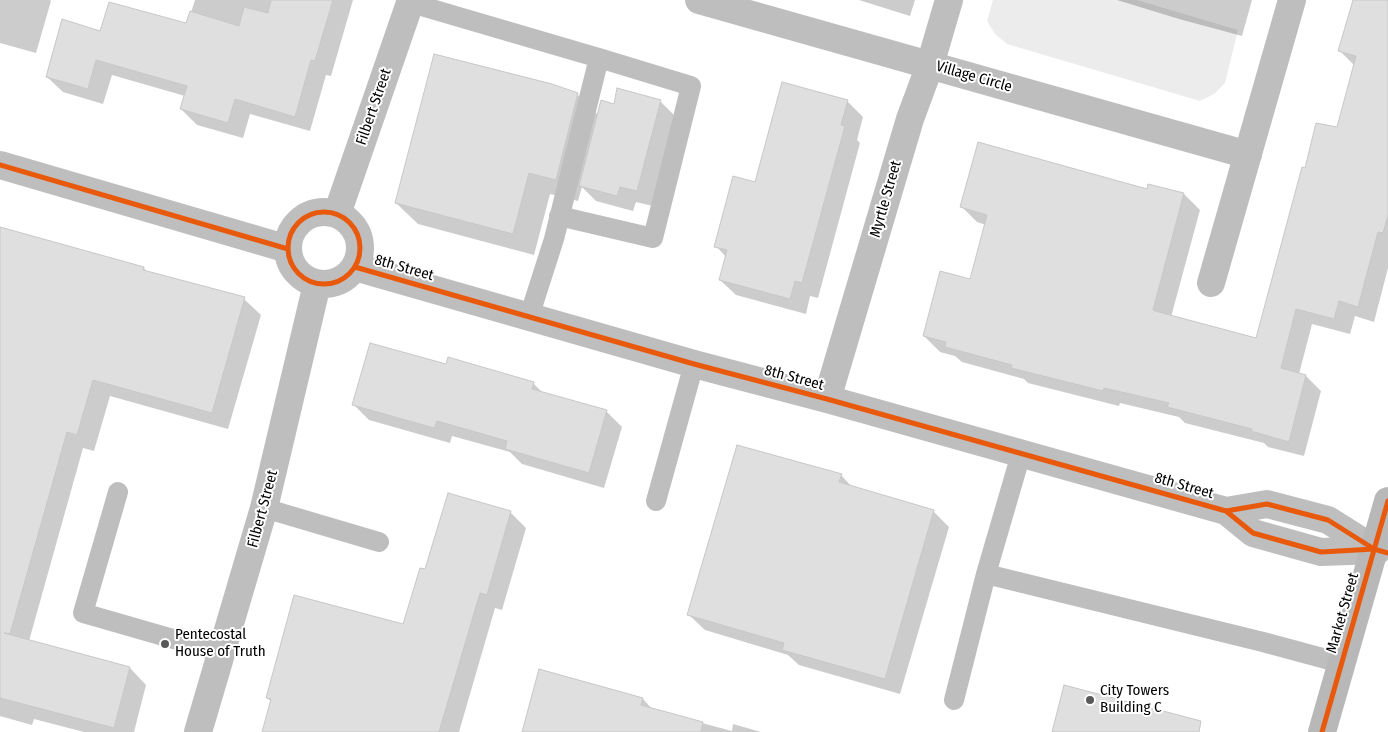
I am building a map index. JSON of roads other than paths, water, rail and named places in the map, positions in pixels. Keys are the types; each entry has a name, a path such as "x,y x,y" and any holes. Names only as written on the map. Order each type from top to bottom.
{"main road":[{"name":"Market Street","path":"1322,732 1341,663 1381,551 1388,500"}],"street":[{"name":"Village Circle","path":"700,0 1248,155"},
{"name":"Myrtle Street","path":"827,399 910,119 930,65 949,0"},
{"path":"1211,283 1292,0"},
{"name":"Filbert Street","path":"337,214 411,1"},
{"path":"0,165 288,249"},
{"path":"326,212 337,214 354,227 359,236 360,258 348,276 328,284 317,284 305,279 296,271 290,261 289,237 295,226 303,218 314,213 326,212"},
{"name":"8th Street","path":"355,267 694,364 1226,510 1267,504 1328,520 1381,551"},
{"name":"Filbert Street","path":"198,732 264,508 317,284"}],"lane":[{"path":"411,1 691,86 654,238 559,216"},
{"path":"528,317 554,239 599,58"},
{"path":"656,501 694,364"},
{"path":"954,700 986,574 1021,454"},
{"path":"118,492 82,613 222,653"},
{"path":"264,508 379,542"},
{"path":"986,574 1341,663"}],"place":[{"name":"Pentecostal House of Truth","path":"165,644"},
{"name":"City Towers Building C","path":"1090,700"}]}
